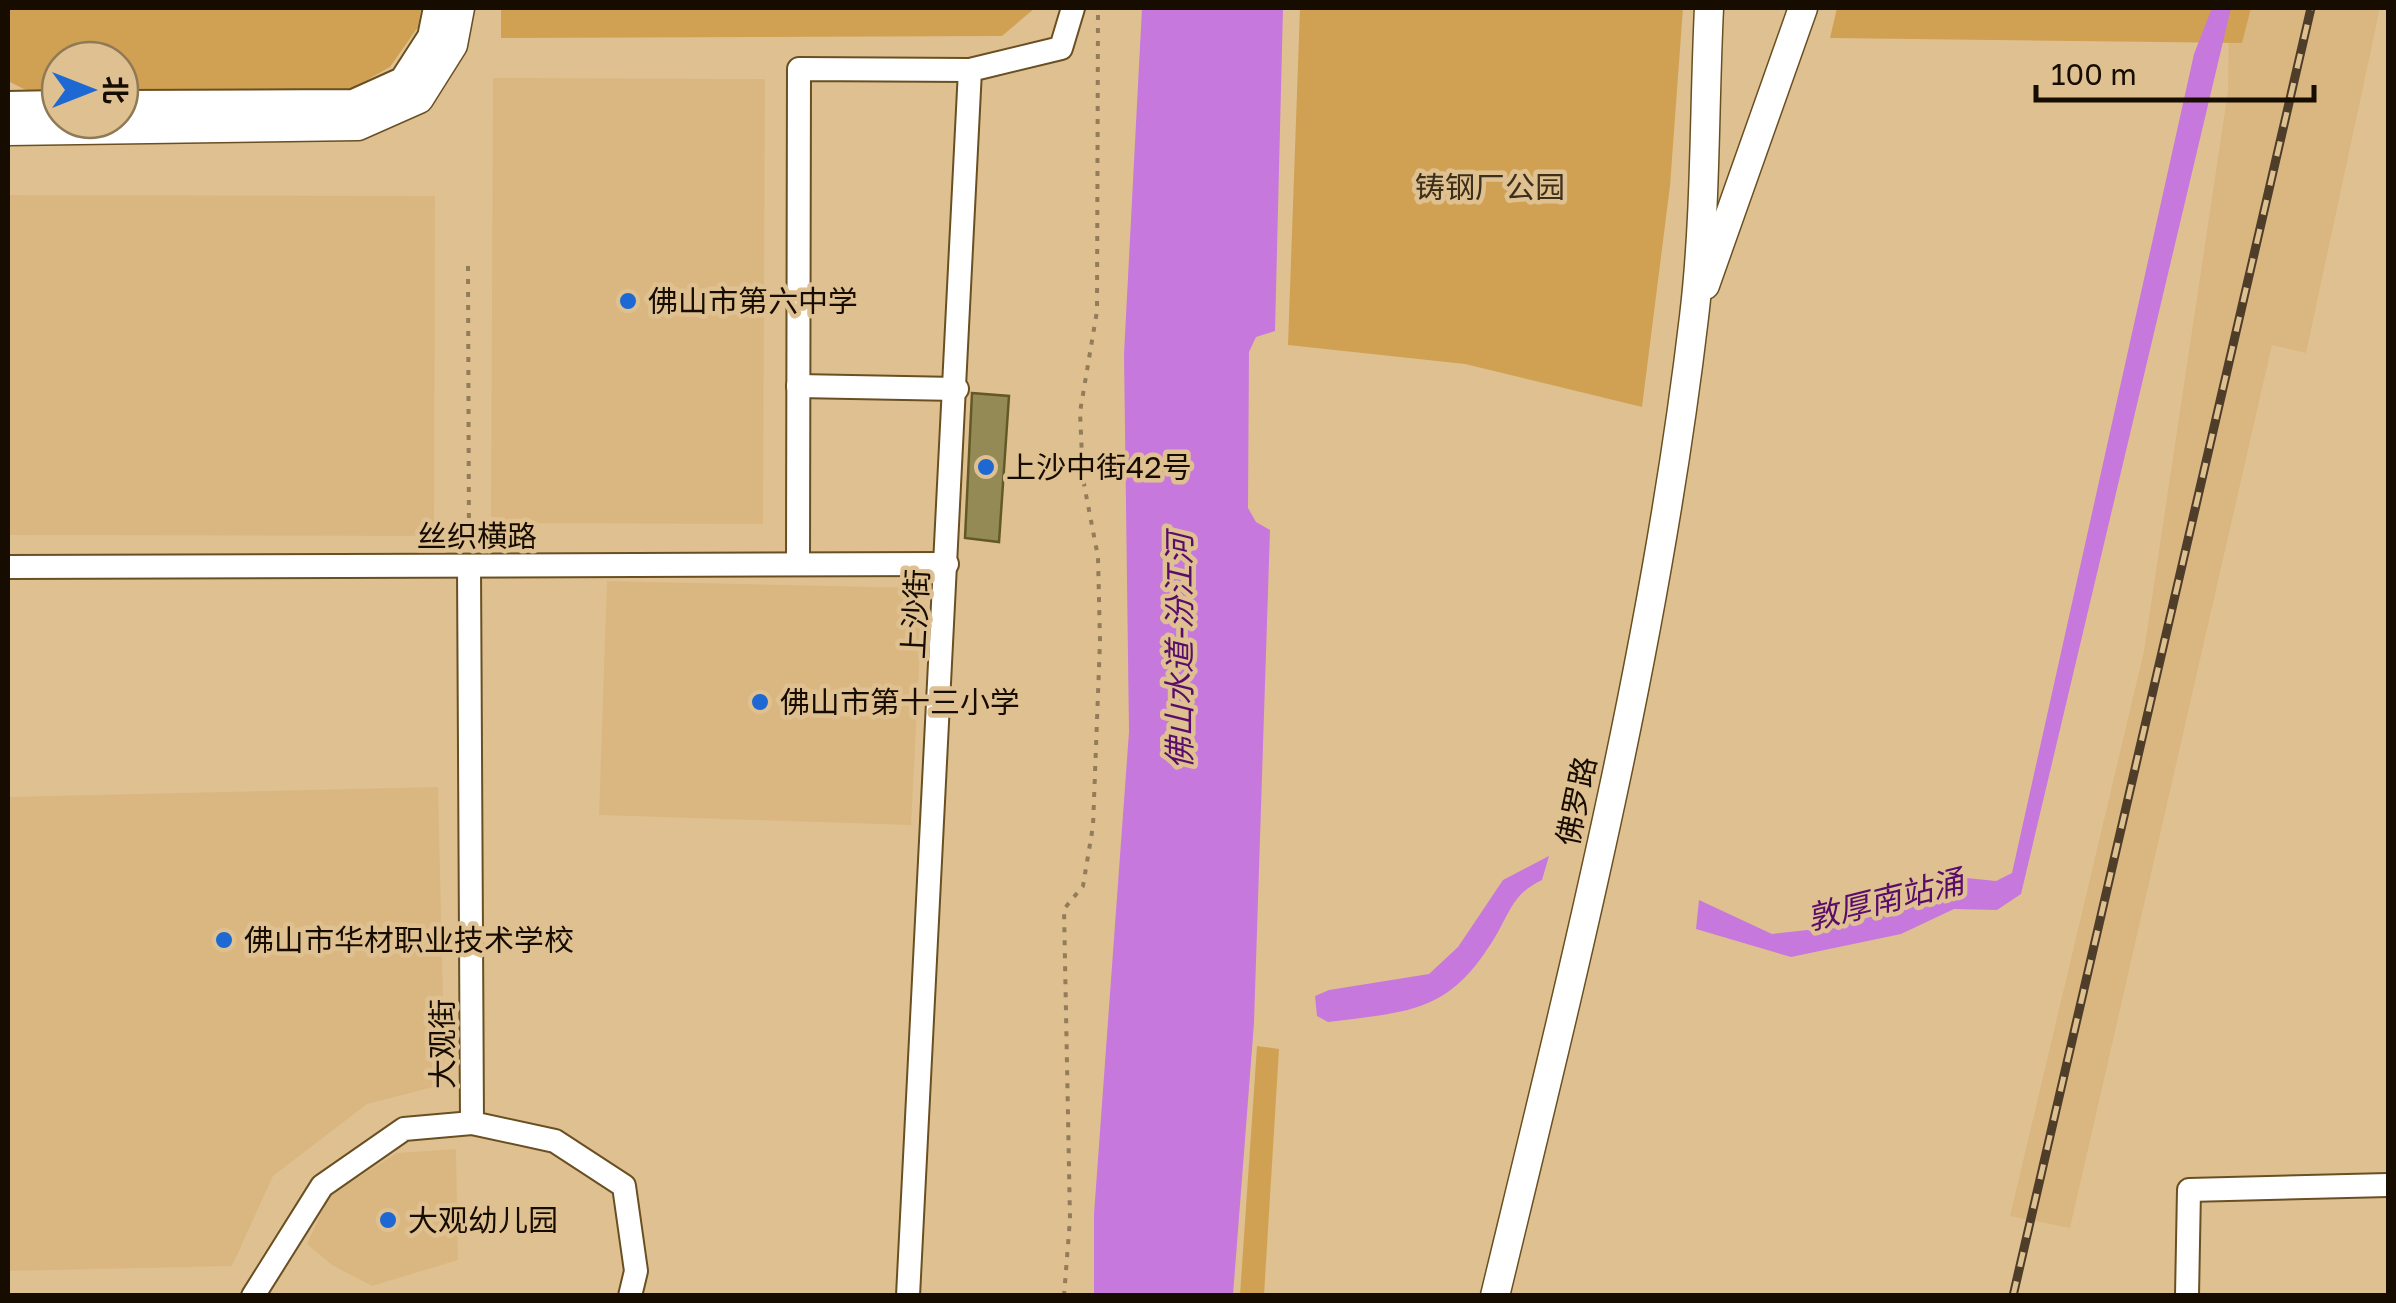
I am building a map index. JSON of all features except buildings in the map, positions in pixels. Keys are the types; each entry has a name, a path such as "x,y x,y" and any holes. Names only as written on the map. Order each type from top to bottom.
{"highway":[{"path":"140,106 354,106 405,83 434,38 440,8"},
{"path":"8,108 40,107"}],"main road":[{"path":"8,131 358,126 419,99 453,45 460,8"},
{"name":"佛罗路","path":"1495,1296 1565,1006 1641,652 1694,315 1710,8"},
{"name":"佛罗路","path":"1694,315 1804,8"}],"street":[{"path":"798,564 799,70 970,70 1061,48 1073,8"},
{"name":"上沙街","path":"908,1296 970,70"},
{"path":"798,386 956,389"},
{"name":"丝织横路","path":"8,567 947,564"},
{"name":"大观街","path":"469,567 472,1123 555,1142 624,1186 636,1271 630,1296"},
{"path":"253,1296 322,1186 404,1129 472,1123"},
{"path":"2187,1296 2188,1190 2388,1185"}],"path":[{"path":"1064,1296 1070,1219 1064,909 1083,886 1093,826 1100,641 1098,557 1083,479 1080,412 1098,311 1098,8"},
{"path":"468,266 469,567"}],"shaded area":[{"path":"2229,8 2380,8 2306,353 2272,345 2070,1228 2010,1216 2144,651 2228,91"},
{"name":"佛山市第六中学","path":"493,78 765,79 763,524 491,523"},
{"path":"8,195 435,196 434,536 8,535"},
{"name":"佛山市第十三小学","path":"607,581 923,588 911,825 599,815"},
{"name":"佛山市华材职业技术学校","path":"438,787 445,1084 367,1104 273,1176 232,1266 8,1271 8,797"},
{"name":"大观幼儿园","path":"456,1149 458,1260 372,1286 332,1265 307,1244 329,1196 397,1153"}],"green space":[{"path":"8,8 421,8 418,27 390,67 351,89 140,94 140,40 40,40 40,96 8,81"},
{"path":"501,8 1035,8 1002,36 501,38"},
{"name":"铸钢厂公园","path":"1300,8 1683,8 1670,186 1642,407 1465,364 1288,345"},
{"path":"1837,8 2251,8 2242,43 1830,38"},
{"path":"1257,1046 1279,1049 1264,1295 1240,1295"}],"water":[{"name":"佛山水道-汾江河","path":"1142,8 1283,8 1275,331 1256,337 1249,352 1248,508 1256,522 1270,530 1254,1023 1233,1295 1094,1295 1094,1214 1129,732 1124,354"},
{"path":"2212,8 2231,8 2021,894 1997,910 1954,909 1901,934 1791,957 1696,929 1699,900 1772,934 1834,927 1895,910 1957,877 1996,881 2012,873 2194,54"},
{"path":"1549,856 1542,880 1520,896 1481,959 1446,993 1428,1003 1384,1015 1328,1022 1317,1016 1315,996 1329,990 1429,974 1458,947 1503,880"}],"railway":[{"path":"2013,1296 2311,8"}],"place":[{"name":"佛山市第六中学","path":"628,301"},
{"name":"上沙中街42号","path":"986,467"},
{"name":"佛山市第十三小学","path":"760,702"},
{"name":"佛山市华材职业技术学校","path":"224,940"},
{"name":"大观幼儿园","path":"388,1220"}],"water label":[{"name":"敦厚南站涌","path":"1885,899"}]}
